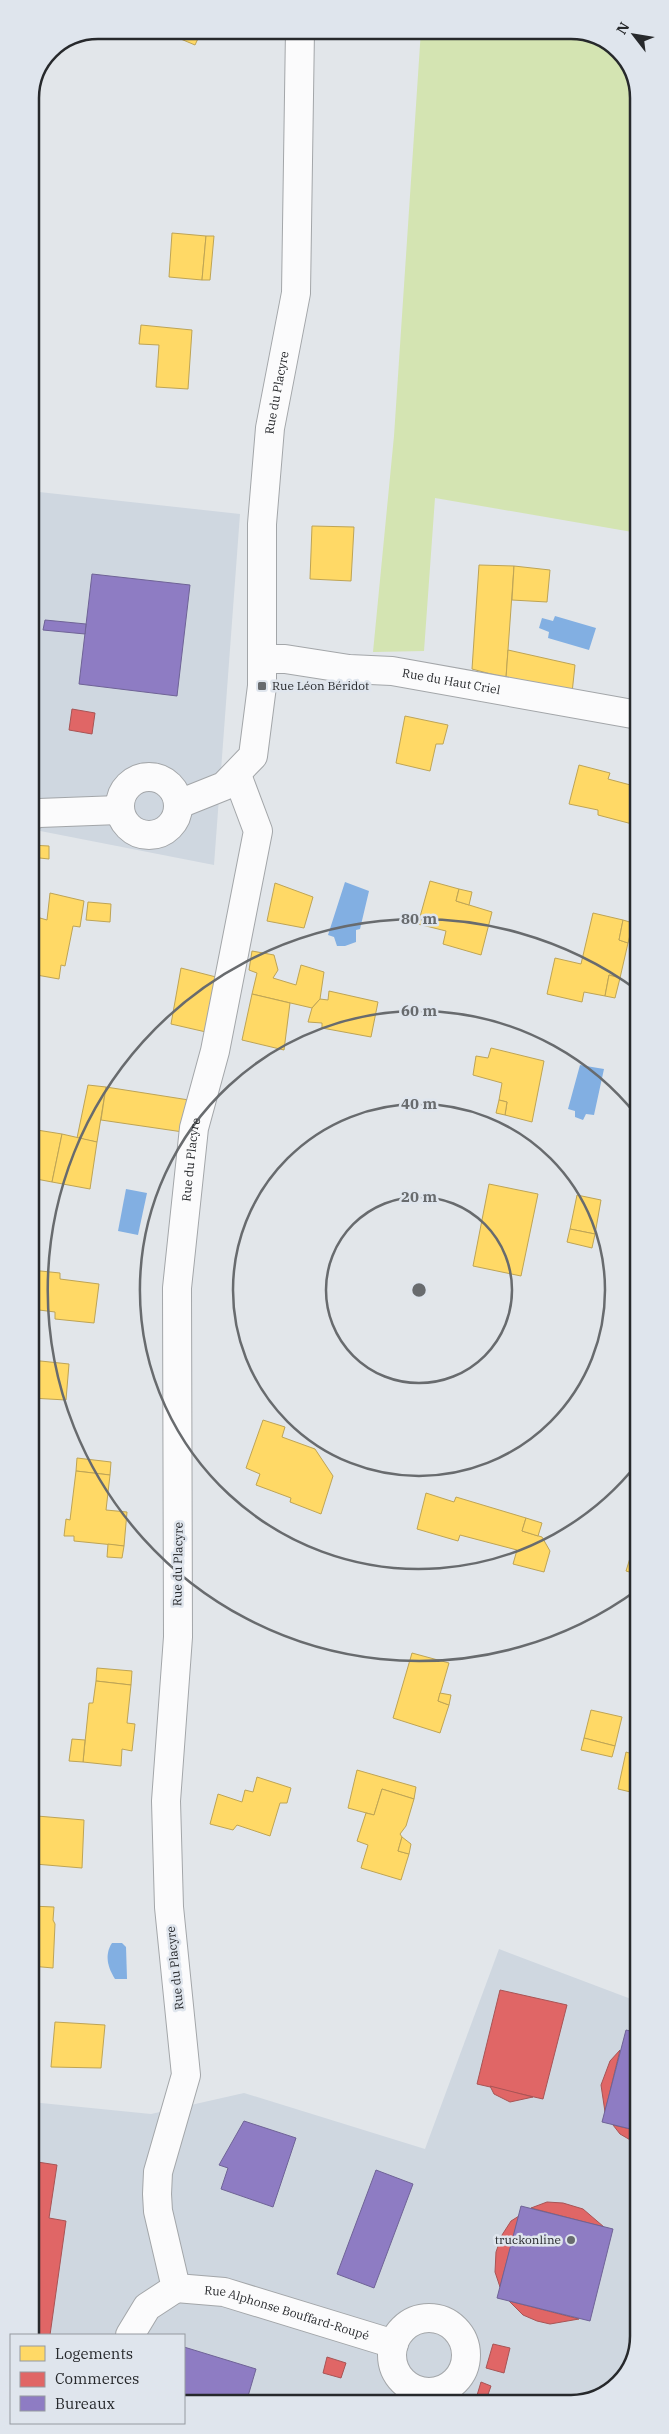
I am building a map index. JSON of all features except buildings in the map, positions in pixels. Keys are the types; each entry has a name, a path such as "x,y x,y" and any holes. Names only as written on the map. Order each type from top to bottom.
{"street":[{"name":"Rue du Placyre","path":"176,2288 158,2211 157,2194 158,2172 186,2075 170,1907 166,1801 178,1637 177,1288 194,1128 215,1051 258,832 245,766 262,686 262,524 270,428 296,293 300,39"},
{"name":"Rue du Haut Criel","path":"263,659 285,659 349,669 392,671 630,714"},
{"path":"178,804 224,786 245,766"},
{"path":"146,776 161,779 173,789 178,804 175,822 161,834 142,836 126,827 119,810 121,794 131,782 146,776"},
{"path":"39,813 119,810"},
{"path":"131,2334 147,2307 176,2288"},
{"name":"Rue Alphonse Bouffard-Roupé","path":"176,2288 224,2292 394,2344"}],"shaded area":[{"path":"39,492 240,514 214,865 39,831"},
{"path":"499,1949 630,1999 630,2344 622,2366 610,2381 590,2392 571,2395 185,2395 185,2334 39,2334 39,2103 151,2114 244,2093 425,2149"}],"green space":[{"path":"420,39 575,39 594,43 609,52 609,60 616,60 622,68 629,86 630,98 630,532 435,498 424,651 373,652 394,436"}],"water":[{"path":"555,616 596,628 589,650 548,638 549,632 539,628 542,618 553,621"},
{"path":"345,882 369,891 360,929 356,930 356,942 345,946 337,946 334,937 328,935"},
{"path":"580,1065 604,1069 594,1115 586,1114 583,1120 575,1117 575,1111 568,1109"},
{"path":"126,1189 147,1193 138,1235 118,1231"},
{"path":"112,1943 122,1943 126,1947 127,1979 115,1979 110,1970 108,1952"}],"place":[{"name":"Rue Léon Béridot","path":"262,686"},
{"name":"truckonline","path":"571,2240"}]}
